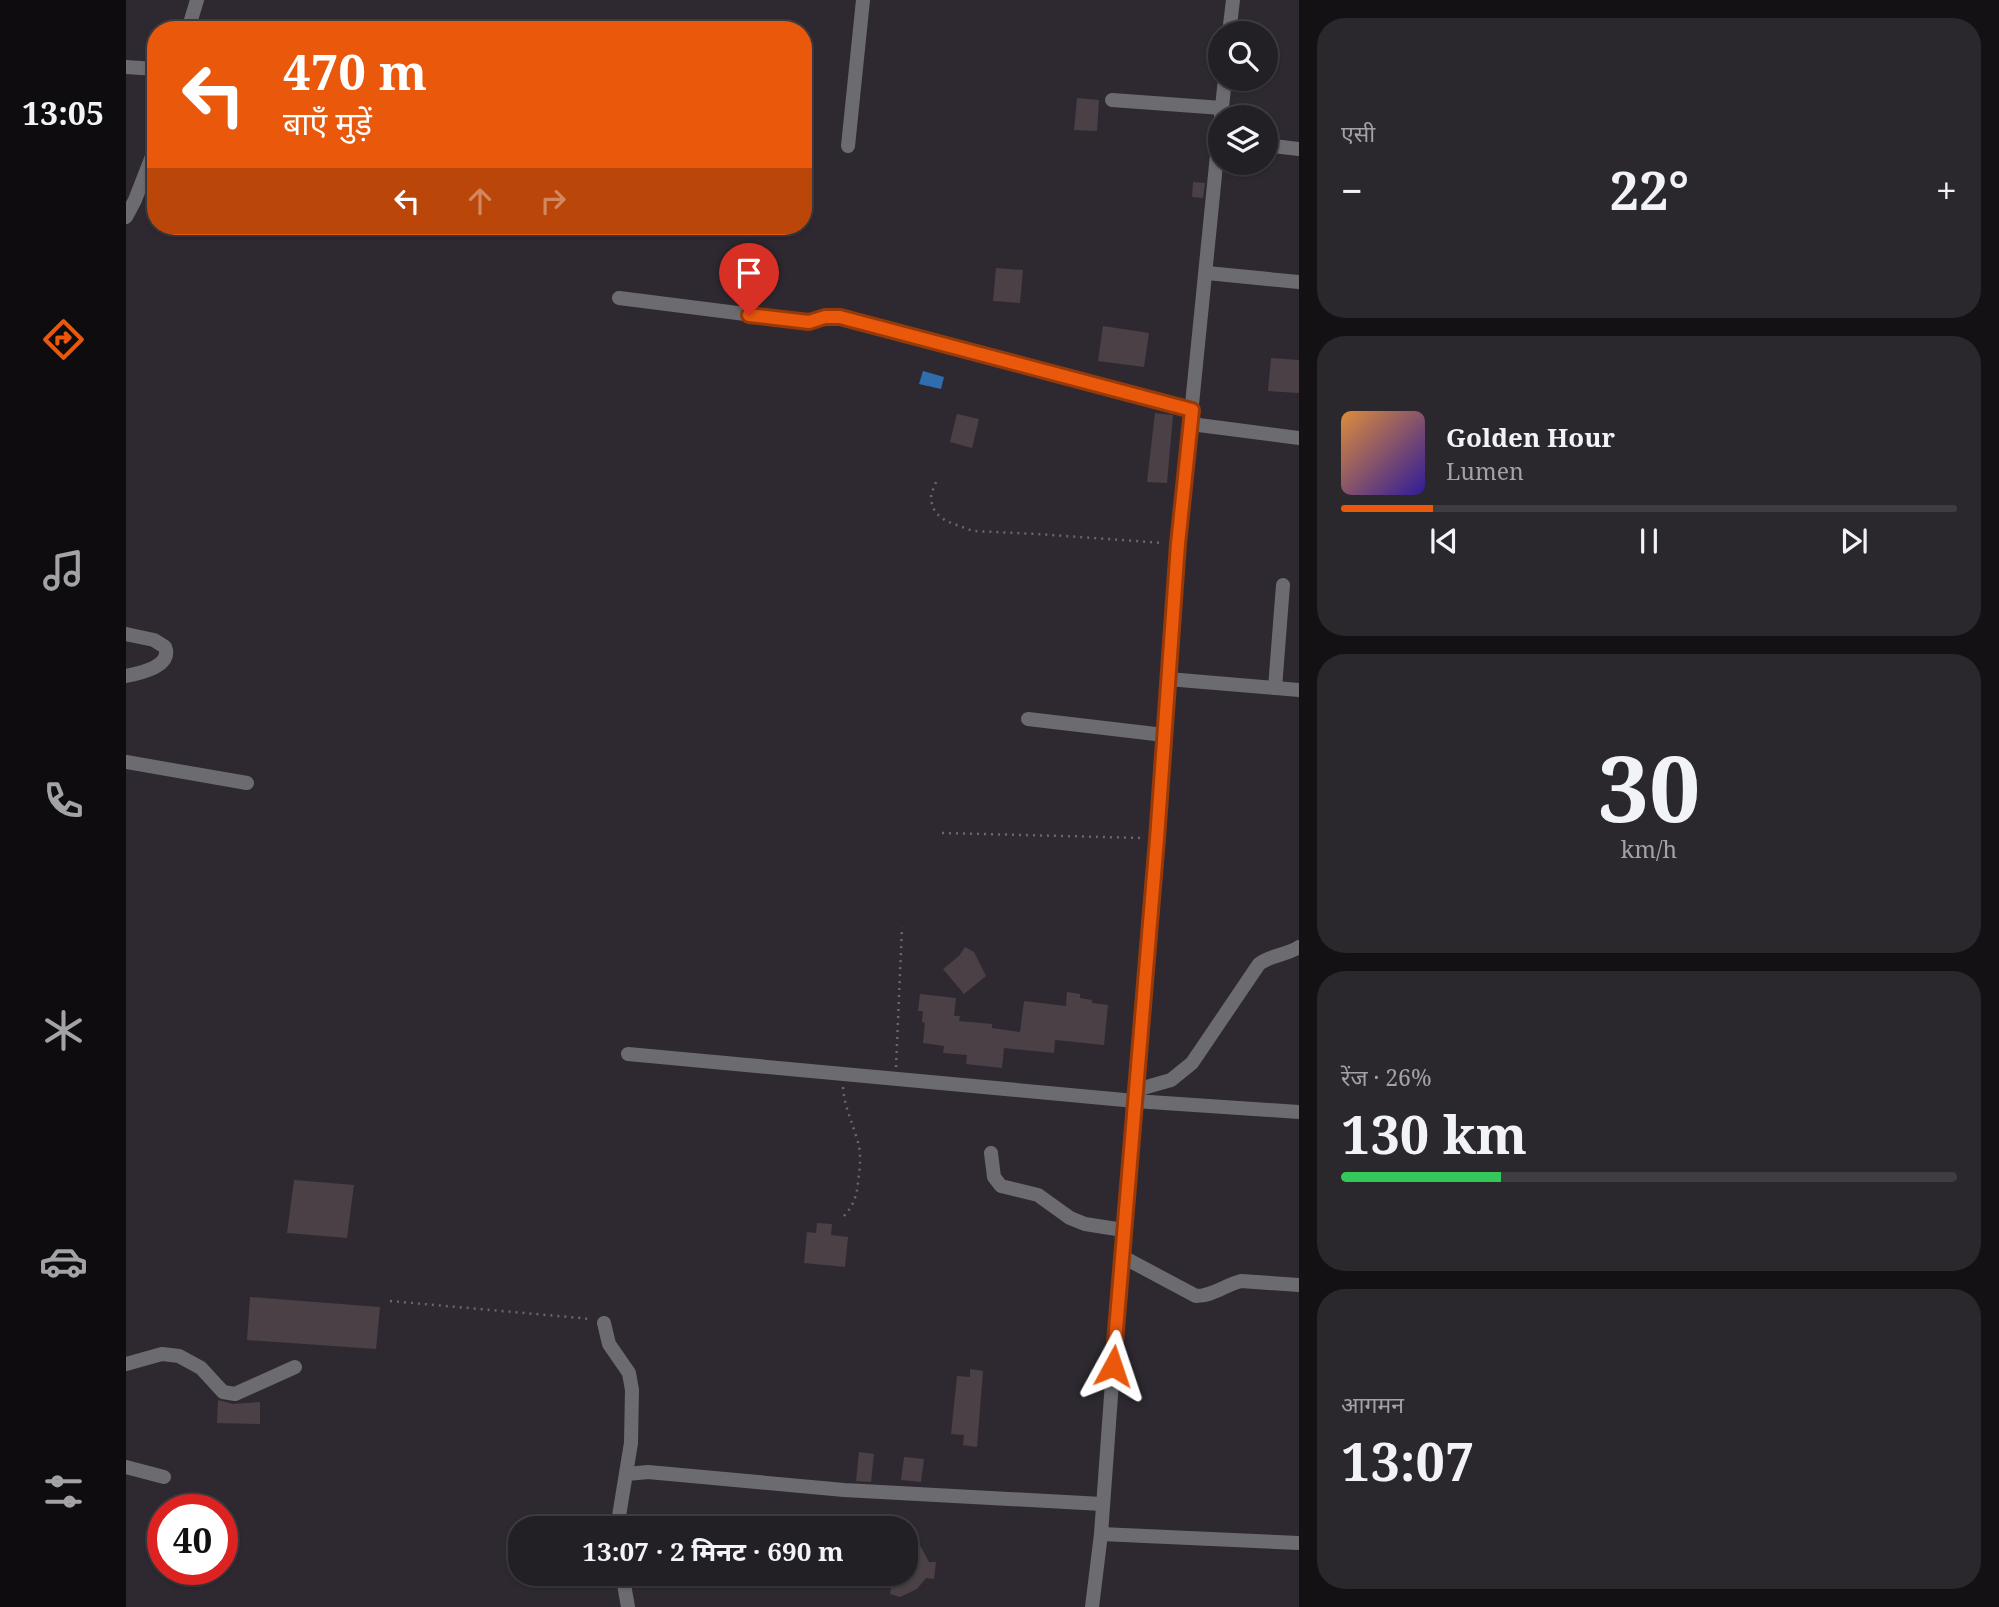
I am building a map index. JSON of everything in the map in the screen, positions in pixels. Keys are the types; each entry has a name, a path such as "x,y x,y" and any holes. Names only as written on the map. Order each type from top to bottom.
{"street":[{"path":"191,21 197,0"},
{"path":"848,146 863,0"},
{"path":"1230,21 1233,0"},
{"path":"126,67 147,68"},
{"path":"1112,100 1208,111"},
{"path":"1278,147 1299,149"},
{"path":"126,217 147,171"},
{"path":"1093,1607 1157,839 1178,544 1216,175"},
{"path":"1207,273 1299,282"},
{"path":"619,298 809,322 825,317 840,317 1191,417 1299,438"},
{"path":"1275,688 1283,585"},
{"path":"126,634 154,640 165,647 167,653 166,659 159,665 126,676"},
{"path":"1168,679 1299,690"},
{"path":"1028,719 1164,735"},
{"path":"126,762 247,783"},
{"path":"1136,1096 1183,1072 1202,1051 1259,964 1299,947"},
{"path":"628,1054 1299,1112"},
{"path":"991,1153 994,1177 996,1183 1001,1186 1038,1195 1070,1218 1085,1224 1123,1230"},
{"path":"1121,1256 1196,1296 1206,1296 1241,1281 1299,1285"},
{"path":"604,1323 609,1344 629,1373 631,1382 633,1413 627,1474 619,1516"},
{"path":"126,1364 163,1354 179,1356 201,1368 223,1392 235,1395 295,1367"},
{"path":"126,1467 164,1477"},
{"path":"627,1474 648,1472 844,1490 1102,1504"},
{"path":"1101,1534 1299,1543"},
{"path":"624,1586 628,1607"}],"path":[{"path":"936,482 931,495 932,506 937,514 946,521 973,531 1178,544"},
{"path":"942,832 1157,839"},
{"path":"895,1077 902,927"},
{"path":"844,1216 852,1207 857,1193 861,1159 858,1141 843,1098 845,1074"},
{"path":"390,1301 573,1316 604,1323"}],"water":[{"path":"923,371 944,377 941,389 919,384"}],"building":[{"path":"1077,98 1099,100 1097,131 1074,130"},
{"path":"1193,182 1205,183 1203,198 1192,197"},
{"path":"996,268 1023,270 1020,303 993,301"},
{"path":"1103,326 1149,333 1144,367 1098,361"},
{"path":"1271,358 1299,360 1299,393 1268,391"},
{"path":"1155,413 1173,415 1167,483 1147,482"},
{"path":"957,414 979,419 972,448 950,442"},
{"path":"965,947 974,952 986,976 964,994 943,969 959,956"},
{"path":"1067,992 1080,994 1080,998 1092,1000 1092,1003 1108,1005 1104,1045 1055,1040 1054,1053 1004,1048 1002,1068 966,1064 967,1055 943,1053 944,1046 923,1043 925,1023 922,1022 923,1011 918,1011 920,994 956,998 954,1016 960,1016 959,1021 992,1024 992,1028 1020,1032 1024,1001 1066,1006"},
{"path":"294,1180 354,1185 347,1238 287,1233"},
{"path":"817,1223 832,1224 831,1235 848,1237 845,1267 804,1263 807,1232 816,1233"},
{"path":"250,1297 380,1307 376,1349 247,1340"},
{"path":"970,1369 983,1371 977,1447 963,1445 964,1435 951,1434 957,1376 970,1377"},
{"path":"218,1400 233,1404 260,1402 260,1424 217,1423"},
{"path":"859,1452 874,1454 871,1482 856,1481"},
{"path":"904,1457 924,1459 921,1482 901,1480"},
{"path":"918,1545 929,1562 936,1562 934,1579 926,1578 917,1589 900,1597 890,1594 891,1586 918,1586"}],"route":[{"path":"749,315 809,322 825,317 840,317 1192,410 1178,544 1157,839 1113,1366"}]}
